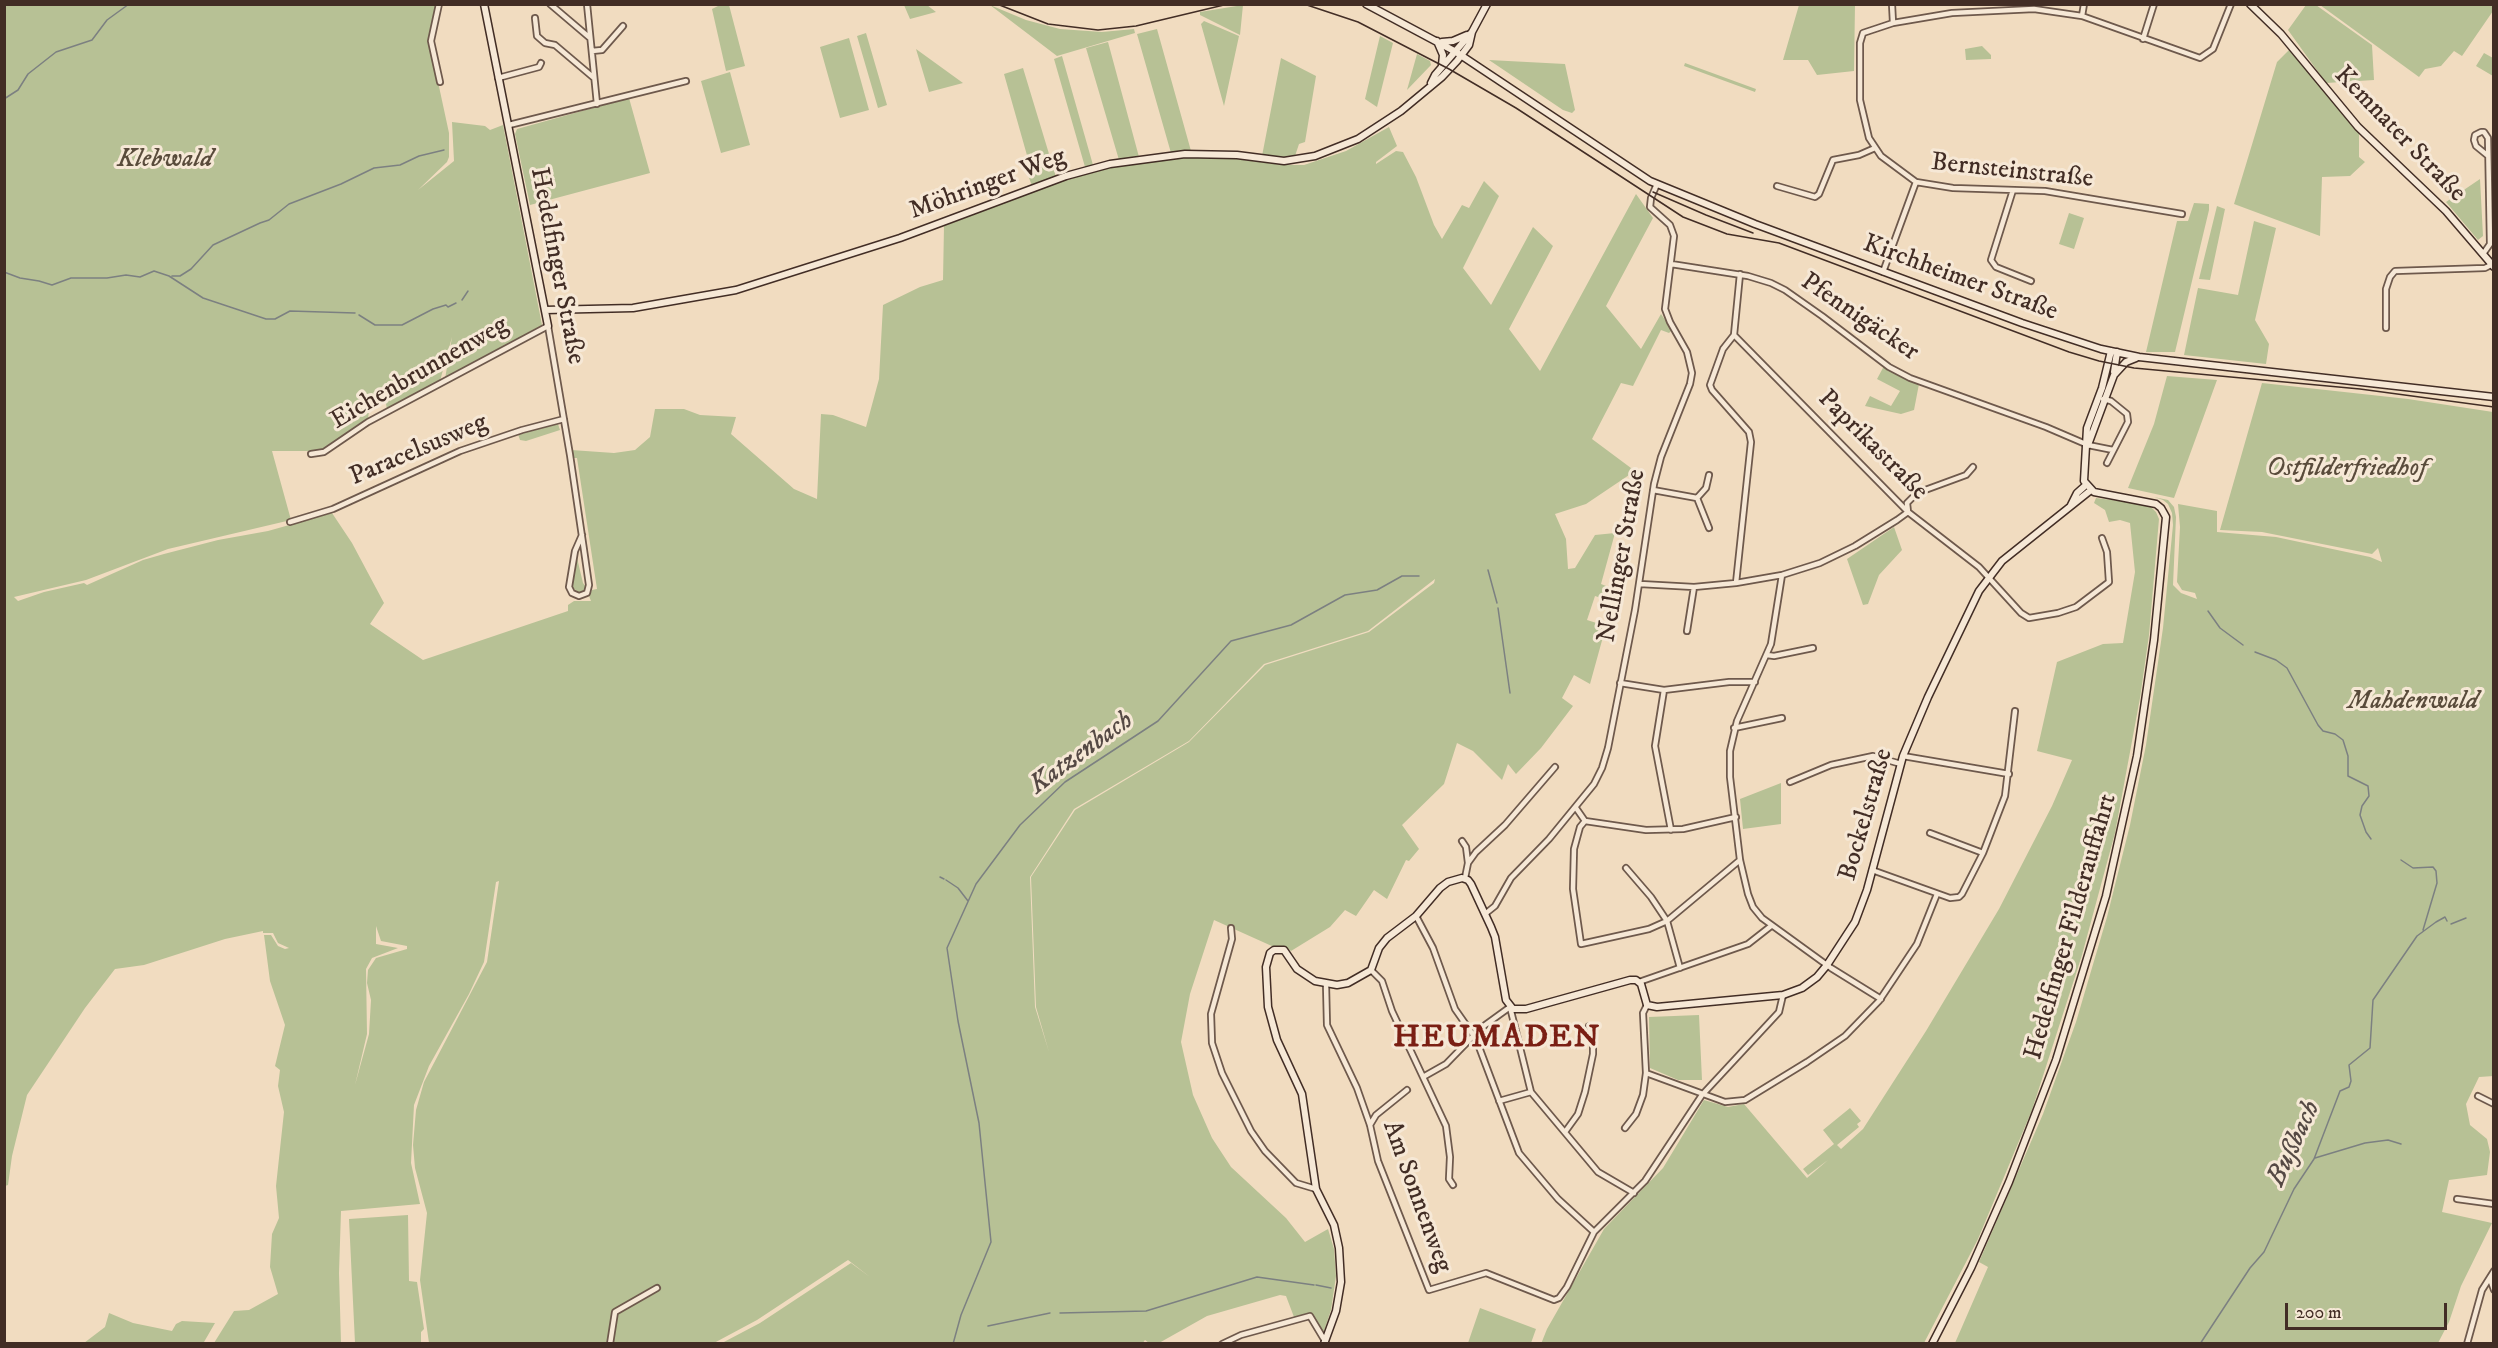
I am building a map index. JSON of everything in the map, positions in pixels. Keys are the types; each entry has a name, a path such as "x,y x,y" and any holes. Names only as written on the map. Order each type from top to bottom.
{"street":[{"path":"440,4 431,39 440,82"},
{"name":"Hedelfinger Straße","path":"484,4 545,310 564,419 582,535 589,587 586,594 579,596 572,593 570,586 576,550 582,535"},
{"path":"550,4 590,38"},
{"path":"587,4 597,104"},
{"name":"Kirchheimer Straße","path":"1366,4 1459,54 1610,156 1657,184 1755,224 2022,323 2114,352 2139,357 2493,397"},
{"path":"1459,54 1469,43 1472,32 1487,4"},
{"path":"1893,4 1893,23"},
{"path":"1951,4 1952,13"},
{"path":"2082,16 2084,4"},
{"path":"2143,39 2154,4"},
{"name":"Bernsteinstraße","path":"2181,214 2071,194 1953,188 1916,182 1892,165 1875,148 1861,113 1860,43 1863,33 1893,23 1995,7 2034,7 2082,16 2200,58 2213,49 2231,4"},
{"name":"Kemnater Straße","path":"2250,4 2282,34 2358,127 2446,211 2492,266"},
{"path":"535,18 537,36 545,43 555,45 594,78"},
{"path":"592,51 602,50 623,26"},
{"path":"1440,70 1444,56 1437,41 1451,42 1472,32"},
{"name":"Möhringer Weg","path":"1431,84 1440,70 1459,54"},
{"name":"Möhringer Weg","path":"545,310 633,308 736,290 900,238 1066,176 1110,164 1161,156 1195,154 1237,155 1278,161 1303,159 1342,146 1369,133 1401,111 1442,77 1459,54"},
{"path":"498,78 538,67 542,63"},
{"path":"509,125 687,81"},
{"path":"2483,254 2490,244 2488,138 2484,132 2481,132 2475,135 2474,140 2476,146 2487,155"},
{"path":"1777,186 1815,197 1819,194 1833,160 1864,154 1875,148"},
{"path":"1883,272 1898,238 1916,182"},
{"name":"Nellinger Straße","path":"1485,914 1495,906 1511,878 1576,808 1602,768 1608,748 1640,584 1645,531 1653,490 1661,457 1690,384 1692,373 1688,352 1665,309 1673,231 1669,224 1656,215 1650,207 1657,184"},
{"path":"2013,190 1991,260 1996,267 2031,281"},
{"name":"Pfennigäcker","path":"1671,264 1740,274 1785,290 1882,362 1910,378 2046,427 2088,445"},
{"path":"2386,328 2386,289 2394,269 2492,266"},
{"path":"1736,583 1751,442 1749,432 1710,385 1723,349 1734,335 1740,274"},
{"name":"Eichenbrunnenweg","path":"311,454 324,453 368,422 548,326"},
{"name":"Paprikastraße","path":"1734,335 1908,512 1988,576 2021,613 2030,618 2076,607 2109,582 2107,552 2103,538"},
{"path":"2114,352 2114,375"},
{"path":"2088,488 2084,476 2088,445 2114,352"},
{"path":"2101,400 2114,375 2126,362 2139,357"},
{"path":"2101,400 2111,401 2127,414 2128,422 2107,463"},
{"name":"Paracelsusweg","path":"290,522 333,509 460,451 522,430 564,419"},
{"path":"2088,445 2113,450"},
{"path":"1640,584 1694,586 1736,583 1782,575 1820,563 1874,535 1908,512 1907,503 1917,493 1966,475 1973,467"},
{"path":"1697,498 1706,488 1709,475"},
{"name":"Bockelstraße","path":"1647,1005 1672,1006 1783,995 1809,983 1827,965 1855,922 1872,870 1903,756 1928,697 1988,576 2002,561 2088,488"},
{"name":"Hedelfinger Filderauffahrt","path":"1932,1344 1971,1268 2009,1182 2056,1060 2078,996 2106,896 2135,765 2154,640 2166,517 2161,508 2153,503 2088,488"},
{"path":"1653,490 1697,498"},
{"path":"1697,498 1709,528"},
{"path":"1782,575 1775,630 1767,655 1734,728 1730,751 1730,772 1740,860 1754,908 1771,926 1881,999"},
{"path":"1687,631 1694,586"},
{"path":"1767,655 1774,656 1813,648"},
{"path":"1620,683 1664,690 1730,681 1755,682"},
{"path":"1664,690 1655,746 1671,830"},
{"path":"1872,870 1937,894 1950,898 1959,897 1983,853 2002,804 2009,774 2016,711"},
{"path":"1734,728 1782,718"},
{"path":"1790,782 1831,765 1873,756 1900,764"},
{"path":"1903,756 2009,774"},
{"path":"1468,863 1483,844 1505,825 1555,767"},
{"path":"1576,808 1585,821 1646,830 1671,830 1736,817"},
{"path":"1585,821 1580,827 1574,849 1573,889 1581,944 1639,932 1667,921 1740,860"},
{"path":"1930,833 1983,853"},
{"path":"1462,841 1466,847 1468,863 1465,878"},
{"path":"1626,868 1651,897 1667,921 1680,968"},
{"path":"1465,878 1472,884 1495,937 1504,988 1531,1092 1598,1172 1634,1193"},
{"path":"1324,1342 1336,1311 1341,1281 1341,1258 1334,1225 1316,1189 1302,1095 1277,1040 1268,1007 1265,977 1267,958 1274,950 1284,950 1305,977 1326,984 1348,983 1371,970 1379,948 1387,938 1416,916 1448,882 1465,878"},
{"path":"1646,1073 1725,1102 1745,1100 1832,1045 1881,999 1917,944 1937,894"},
{"path":"1416,916 1433,948 1455,1009 1476,1039 1519,1153 1558,1199 1594,1232 1634,1193 1656,1165 1702,1095 1779,1012 1783,995"},
{"path":"1423,1077 1446,1064 1497,1014 1510,1007 1518,1010 1526,1009 1591,989 1630,980 1639,982 1748,944 1771,926"},
{"path":"1231,928 1232,939 1211,1014 1212,1043 1222,1073 1251,1131 1265,1151 1296,1183 1316,1189"},
{"path":"1371,970 1382,981 1392,1011 1446,1125 1450,1157 1449,1179 1453,1185"},
{"path":"1625,1128 1636,1114 1643,1095 1646,1073 1643,1013 1647,1005 1639,982"},
{"name":"Am Sonnenweg","path":"1326,984 1327,1025 1357,1088 1370,1125 1378,1161 1429,1290 1486,1273 1554,1300 1559,1298 1567,1287 1594,1232"},
{"path":"1565,1131 1578,1114 1585,1092 1593,1054 1593,1039 1589,1026"},
{"path":"1370,1125 1376,1114 1407,1090"},
{"path":"1499,1101 1531,1092"},
{"path":"2478,1096 2493,1104"},
{"path":"2457,1199 2493,1204"},
{"path":"2467,1344 2482,1290 2493,1271"},
{"path":"2490,1279 2493,1290"},
{"path":"610,1344 615,1312 657,1288"},
{"path":"1222,1344 1241,1335 1310,1316 1324,1342"}],"green space":[{"path":"2493,4 2493,11 2462,56 2454,51 2441,66 2425,69 2419,77 2320,5"},
{"name":"Klebwald","path":"5,5 437,5 432,26 432,54 449,133 449,157 447,162 418,190 454,161 452,122 485,126 490,130 503,125 542,325 445,379 452,337 440,381 387,409 386,404 370,403 368,419 323,451 272,451 291,520 168,549 86,580 14,597 18,601 44,592 84,583 87,585 143,560 218,540 268,531 332,513 352,543 384,603 370,624 423,660 568,611 568,605 574,601 591,601 589,596 592,590 597,589 577,458 573,458 571,450 614,453 635,450 650,437 655,409 684,409 700,415 736,417 731,434 794,489 817,499 821,414 833,415 866,427 879,379 883,305 920,287 943,280 944,226 1060,182 1106,168 1185,158 1229,158 1282,165 1304,165 1346,151 1389,127 1397,146 1376,164 1396,151 1403,152 1442,239 1462,205 1469,208 1484,181 1499,196 1463,268 1491,305 1533,227 1553,246 1509,329 1540,371 1636,194 1653,218 1606,306 1641,349 1661,314 1672,330 1669,333 1661,330 1633,386 1621,383 1592,439 1635,471 1586,504 1555,514 1566,539 1568,569 1575,568 1595,535 1615,533 1601,584 1611,588 1607,600 1595,596 1587,620 1606,626 1590,684 1574,675 1562,698 1573,706 1541,748 1516,774 1508,764 1502,780 1473,751 1457,743 1444,784 1402,825 1419,849 1409,861 1406,860 1387,899 1374,890 1356,916 1345,910 1330,927 1291,951 1285,946 1274,947 1214,920 1190,994 1181,1042 1193,1095 1212,1138 1231,1167 1286,1218 1305,1242 1328,1229 1334,1249 1336,1276 1331,1310 1323,1334 1312,1314 1294,1317 1286,1296 1280,1295 1207,1316 1159,1343 1149,1343 1145,1340 1142,1344 722,1343 760,1323 851,1263 870,1277 848,1260 757,1320 714,1343 429,1343 420,1280 427,1213 415,1168 413,1145 416,1110 424,1082 487,962 499,881 496,882 484,962 429,1066 414,1105 411,1163 420,1204 341,1211 339,1273 341,1343 214,1343 234,1311 249,1310 278,1294 270,1267 272,1234 279,1218 276,1186 284,1112 278,1086 280,1070 275,1066 285,1025 270,981 264,935 271,935 278,946 289,948 278,943 273,933 263,933 263,931 225,939 144,965 115,969 85,1008 27,1095 12,1156 8,1185 5,1186","holes":["1435,579 1434,583 1369,632 1265,665 1189,742 1075,810 1031,877 1036,1007 1049,1052 1035,1007 1030,877 1074,809 1189,741 1264,664 1368,631","376,926 381,941 407,946 407,949 376,958 368,970 367,983 371,1000 369,1034 355,1085 367,1034 366,969 372,958 398,948 376,944"]},
{"path":"720,5 729,5 745,66 726,71 712,9"},
{"path":"904,5 927,5 936,12 910,19"},
{"path":"990,5 1026,20 1060,29 1102,32 1134,29 1135,33 1057,56"},
{"path":"1243,5 1240,35 1200,15 1200,12"},
{"path":"1799,5 1855,5 1854,71 1817,75 1808,60 1783,60"},
{"path":"2306,5 2316,5 2372,45 2374,80 2326,83 2288,30"},
{"path":"1204,21 1239,36 1224,106 1201,24"},
{"path":"1157,29 1191,151 1171,153 1137,34"},
{"path":"866,33 887,105 878,108 857,36"},
{"path":"1380,36 1393,43 1377,107 1365,99"},
{"path":"849,38 869,110 840,118 820,47"},
{"path":"1108,42 1139,157 1119,160 1086,48"},
{"path":"1982,46 1991,55 1991,59 1966,60 1965,49"},
{"path":"916,49 963,83 929,92"},
{"path":"2289,50 2359,130 2359,157 2365,162 2350,176 2322,177 2320,236 2234,204 2277,62"},
{"path":"2484,53 2493,58 2493,76 2476,66"},
{"path":"1417,54 1430,61 1431,65 1407,90"},
{"path":"1062,56 1093,165 1085,167 1054,59"},
{"path":"1281,58 1316,76 1305,142 1299,144 1295,156 1283,158 1262,156"},
{"path":"1489,60 1565,64 1575,110 1572,113 1563,110"},
{"path":"1685,63 1756,89 1755,92 1684,66"},
{"path":"1023,68 1056,177 1032,186 1028,175 1032,173 1004,74"},
{"path":"730,72 750,145 721,153 701,81"},
{"path":"629,98 650,173 530,205 515,134 517,129"},
{"path":"2480,179 2483,236 2478,240 2446,202"},
{"path":"2194,203 2209,204 2209,210 2175,352 2146,352 2177,221 2188,221"},
{"path":"2217,206 2225,209 2210,280 2199,279"},
{"path":"2069,213 2084,218 2074,249 2059,244"},
{"path":"2254,221 2276,228 2255,320 2269,344 2266,364 2184,355 2198,288 2238,295"},
{"path":"1884,366 1919,384 1914,410 1901,414 1865,406 1870,396 1891,406 1900,391 1877,379"},
{"path":"2167,376 2217,380 2174,498 2128,488 2154,424"},
{"path":"2262,383 2408,399 2493,412 2494,1076 2479,1077 2466,1104 2470,1125 2487,1139 2490,1152 2487,1175 2449,1180 2442,1212 2492,1223 2461,1286 2449,1322 2438,1343 1955,1343 1988,1267 1979,1262 2043,1114 2076,1022 2107,917 2130,825 2146,745 2163,628 2173,525 2172,513 2168,504 2154,497 2168,500 2174,507 2176,517 2173,585 2181,593 2197,599 2195,593 2182,590 2177,582 2180,527 2178,504 2217,511 2217,532 2276,537 2370,557 2382,562 2378,548 2372,554 2262,532 2220,530"},
{"path":"558,424 560,430 526,441 520,440 518,434"},
{"path":"2096,498 2151,507 2159,519 2149,635 2115,833 2082,955 2032,1110 1978,1239 1924,1343 1541,1344 1547,1329 1604,1229 1663,1168 1704,1100 1728,1107 1744,1104 1807,1178 1828,1160 1808,1175 1803,1169 1834,1144 1823,1130 1850,1108 1861,1121 1857,1124 1859,1127 1837,1145 1841,1149 1863,1129 1926,1031 1999,909 2052,806 2072,760 2037,751 2057,662 2103,644 2123,643 2135,572 2130,523 2120,520 2109,522 2105,510 2094,503"},
{"path":"1894,527 1902,550 1879,575 1868,604 1863,605 1847,559"},
{"path":"577,558 586,587 583,593 579,593 572,587"},
{"path":"1781,783 1781,824 1743,829 1740,799"},
{"path":"1699,1015 1702,1080 1678,1080 1650,1068 1649,1017"},
{"path":"408,1215 409,1281 417,1282 424,1329 421,1332 421,1343 355,1343 349,1219"},
{"path":"1480,1308 1536,1329 1531,1343 1468,1343"},
{"path":"109,1313 133,1323 172,1331 176,1324 182,1321 215,1323 204,1342 208,1343 84,1343 105,1327"}],"waterway":[{"path":"4,99 18,90 28,74 56,52 92,40 107,20 129,4"},
{"path":"172,276 180,276 191,269 213,245 269,220 289,204 341,184 374,168 400,165 419,156 444,150"},
{"path":"4,272 52,285 71,278 107,278 126,275 140,277 154,271 169,276 203,298 266,319 275,319 290,311 355,313"},
{"path":"462,300 468,291"},
{"path":"359,315 375,325 402,325 433,309 446,305 448,307 456,303"},
{"path":"1488,570 1497,603"},
{"name":"Katzenbach","path":"953,1344 961,1315 991,1242 979,1123 958,1021 947,948 976,884 1020,825 1065,782 1158,721 1231,641 1291,625 1345,595 1377,590 1402,576 1419,576"},
{"path":"1498,608 1510,693"},
{"name":"Bußbach","path":"2208,611 2220,628 2243,645"},
{"name":"Bußbach","path":"2255,652 2276,660 2287,668 2318,725 2323,731 2335,734 2343,740 2348,756 2348,776 2368,786 2369,796 2362,806 2360,815 2371,839"},
{"name":"Bußbach","path":"2401,860 2413,868 2433,867 2436,871 2437,883 2423,930"},
{"path":"940,877 944,879"},
{"path":"946,880 958,888 968,901"},
{"name":"Bußbach","path":"2200,1344 2250,1268 2264,1252 2294,1189 2314,1159 2340,1091 2349,1087 2351,1081 2349,1065 2370,1048 2373,1000 2417,936 2445,917 2447,921"},
{"name":"Bußbach","path":"2451,924 2466,918"},
{"path":"2315,1158 2365,1143 2388,1140 2401,1144"},
{"path":"1060,1313 1146,1311 1257,1277 1314,1285"},
{"path":"1316,1285 1331,1288"},
{"path":"988,1326 1050,1313"}],"tram line":[{"path":"997,4 1048,24 1098,30 1136,26 1228,4"},
{"path":"1304,4 1358,22 1449,69 1516,108 1683,217 1727,234 1779,243 2069,352 2134,368 2360,389 2494,407"},
{"path":"1653,192 1753,233"}],"district":[{"name":"HEUMADEN","path":"1497,1039"}],"park label":[{"name":"Ostfilderfriedhof","path":"2347,470"},
{"name":"Mahdenwald","path":"2413,703"}]}
